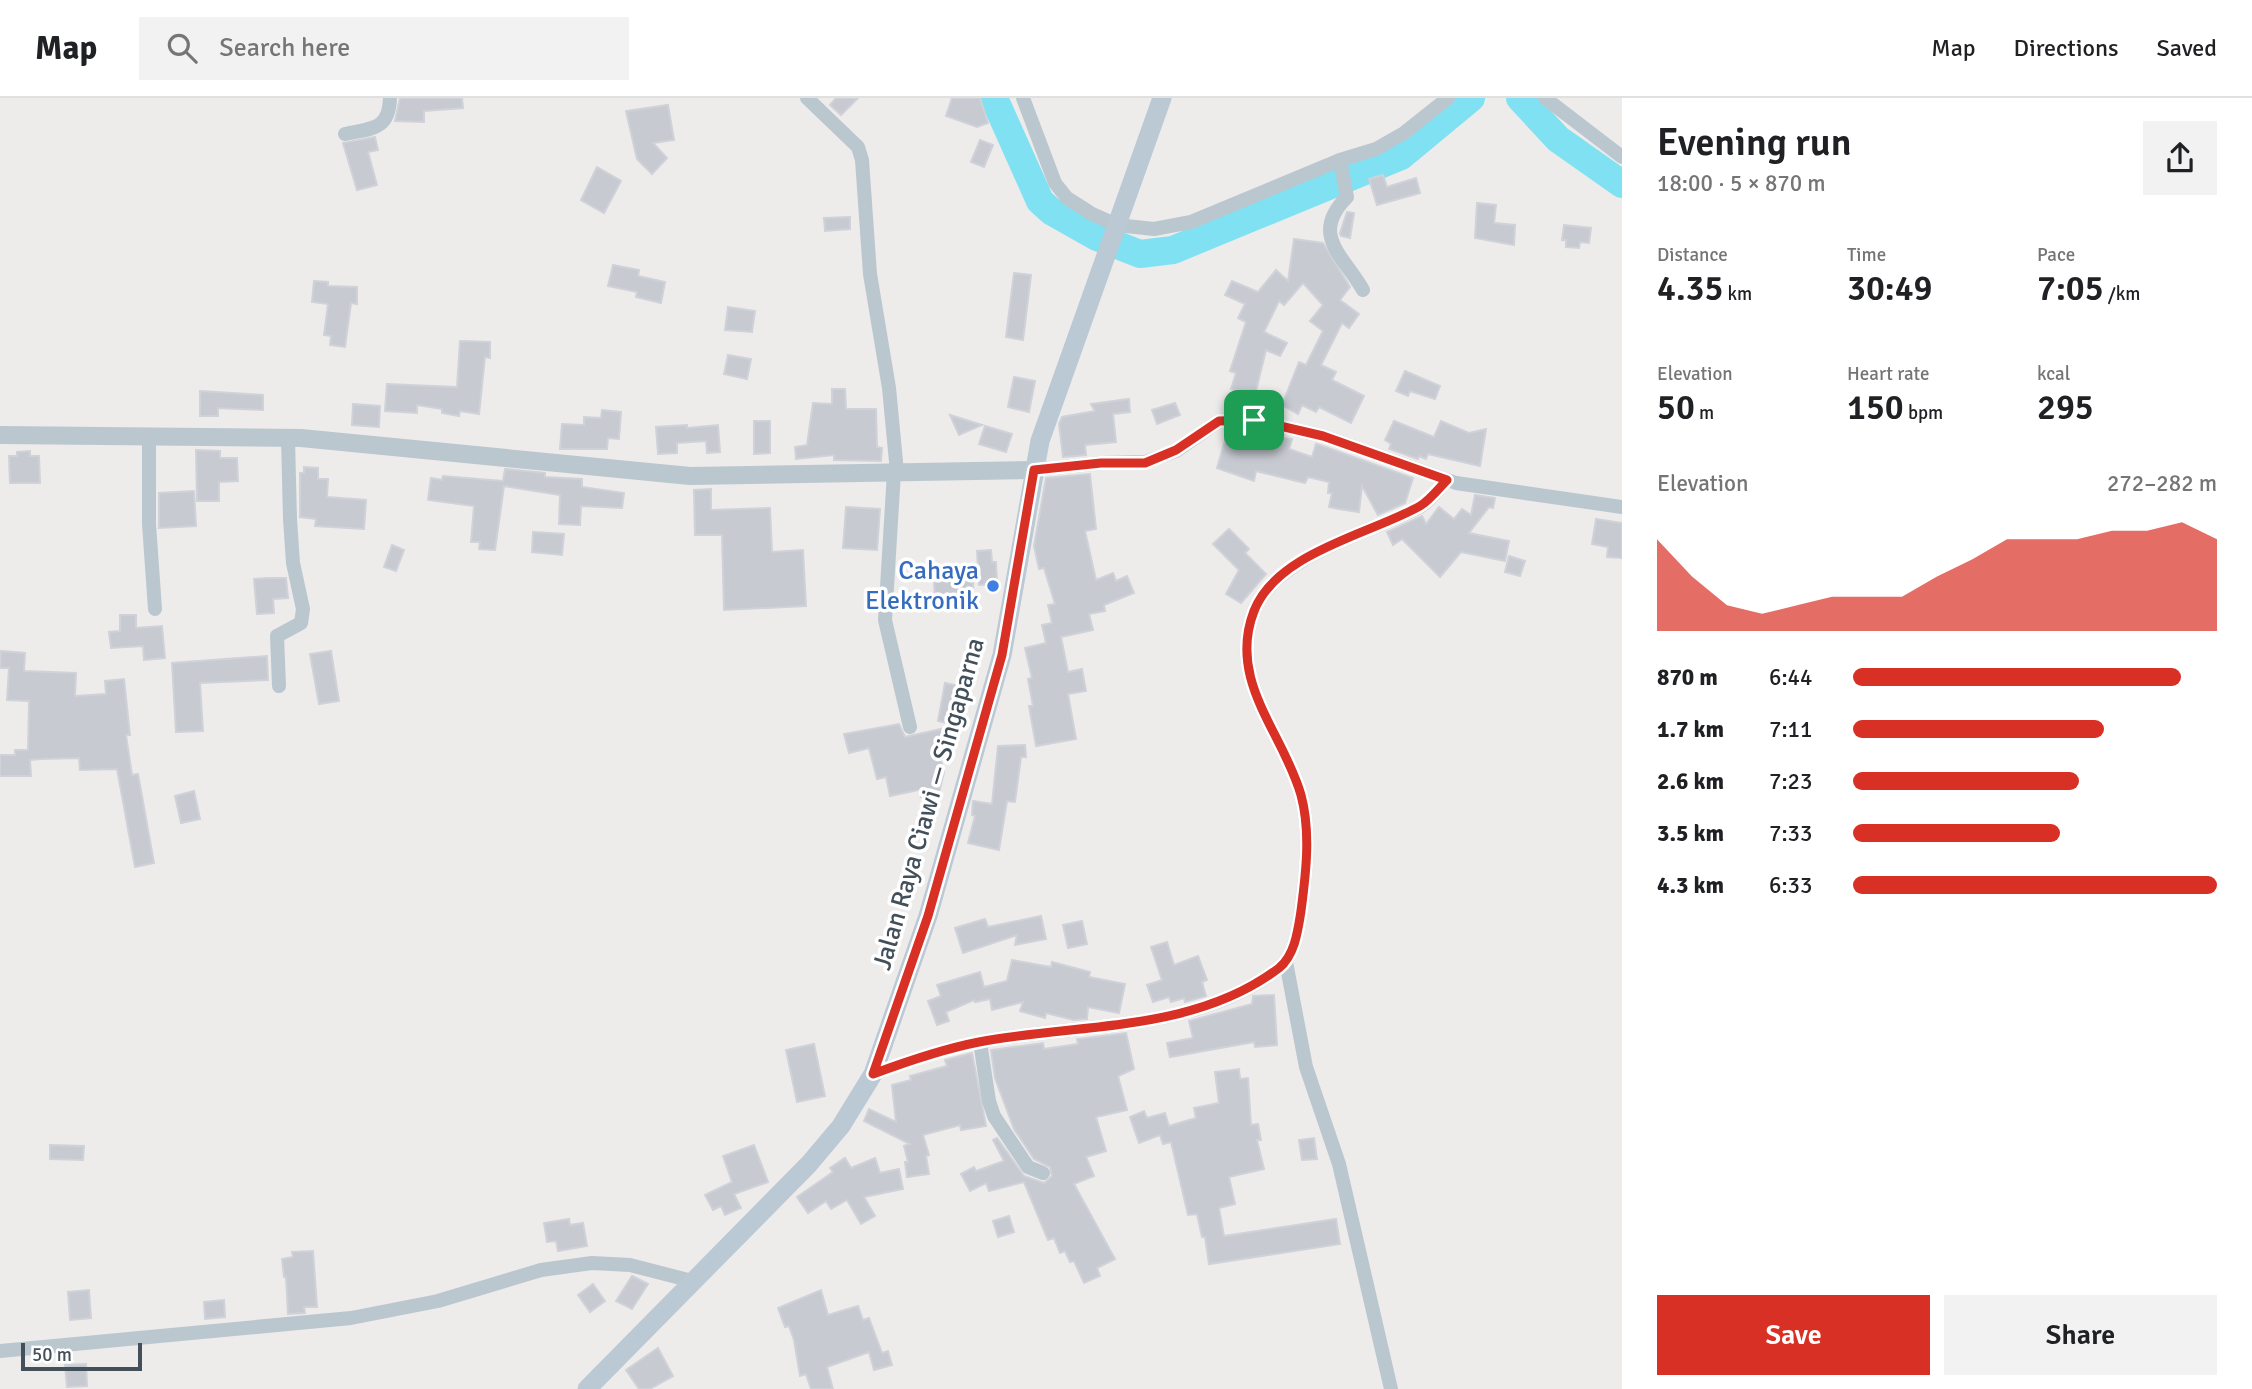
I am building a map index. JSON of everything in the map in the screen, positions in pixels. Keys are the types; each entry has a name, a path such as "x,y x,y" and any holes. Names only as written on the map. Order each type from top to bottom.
{"main road":[{"name":"Jalan Raya Ciawi — Singaparna","path":"587,1389 809,1164 841,1126 873,1074 928,916 1002,655 1040,441 1162,98"}],"street":[{"path":"345,134 379,127 386,120 390,98"},
{"path":"807,98 858,147 862,160 870,274 890,388 895,472 885,620 909,727"},
{"path":"1023,98 1055,183 1067,198 1116,229 1154,229 1191,222 1341,168 1385,144 1448,98"},
{"path":"1545,98 1622,157"},
{"path":"1341,168 1348,191 1332,219 1330,238 1336,253 1351,269 1363,290"},
{"path":"0,435 288,439 364,443 690,476 1034,470 1101,463 1145,463 1176,450 1219,421 1254,420 1323,436 1447,480 1622,507"},
{"path":"149,438 149,524 155,609"},
{"path":"279,686 277,636 302,623 303,609 293,563 288,439"},
{"path":"873,1074 926,1055 980,1042 1146,1020 1232,999 1286,962 1298,936 1308,864 1301,796 1248,679 1248,643 1254,610 1274,581 1329,545 1423,504 1447,480"},
{"path":"1286,962 1306,1067 1339,1164 1391,1389"},
{"path":"980,1042 989,1101 994,1116 1028,1167 1044,1173"},
{"path":"0,1352 351,1318 438,1301 541,1270 592,1263 630,1265 692,1281"}],"building":[{"path":"400,98 462,98 463,108 424,111 424,122 395,121"},
{"path":"836,98 858,98 841,115 830,105"},
{"path":"952,98 980,98 988,123 977,127 946,116"},
{"path":"668,105 674,140 653,143 667,158 652,174 637,159 626,111"},
{"path":"375,137 378,150 368,152 377,185 357,190 343,143"},
{"path":"980,140 993,145 984,167 971,162"},
{"path":"597,167 621,181 604,213 581,200"},
{"path":"1383,175 1387,187 1416,178 1420,193 1377,205 1369,179"},
{"path":"1477,203 1496,205 1494,223 1515,225 1514,245 1475,238"},
{"path":"1347,212 1354,213 1350,238 1341,236 1340,233"},
{"path":"850,217 850,229 825,231 824,218"},
{"path":"1564,225 1591,228 1589,243 1580,242 1579,248 1566,247 1566,240 1562,240"},
{"path":"1294,239 1323,243 1350,287 1340,300 1359,314 1349,328 1342,323 1321,365 1336,372 1332,380 1364,396 1351,423 1319,407 1316,412 1302,405 1298,414 1282,405 1299,362 1306,365 1323,331 1310,321 1323,305 1303,283 1284,305 1279,301 1264,332 1287,343 1280,356 1266,350 1255,395 1231,389 1236,373 1230,371 1246,322 1238,318 1245,304 1225,295 1232,281 1258,292 1276,270 1288,281"},
{"path":"613,265 639,270 638,276 665,282 661,303 636,297 637,292 608,286"},
{"path":"1014,273 1031,275 1023,340 1006,337"},
{"path":"314,281 328,282 328,286 357,287 357,304 351,303 345,347 330,345 331,336 324,335 328,304 312,302"},
{"path":"728,307 755,311 752,332 725,330"},
{"path":"460,341 490,342 490,358 485,357 479,414 460,411 459,416 442,413 442,409 417,405 417,413 385,411 387,384 457,387"},
{"path":"728,355 751,359 747,379 724,374"},
{"path":"1405,371 1440,386 1435,399 1410,391 1408,396 1396,391"},
{"path":"1014,377 1035,381 1029,412 1008,407"},
{"path":"832,389 845,389 846,409 876,409 877,447 882,448 881,461 834,460 834,455 796,459 795,447 807,445 813,403 832,404"},
{"path":"200,391 263,395 263,410 218,408 218,416 200,416"},
{"path":"1129,399 1130,412 1113,414 1116,442 1085,445 1086,455 1063,457 1059,424 1062,417 1095,411 1091,404"},
{"path":"1175,403 1180,415 1157,424 1152,410"},
{"path":"353,404 380,406 379,427 352,425"},
{"path":"602,410 621,412 619,439 608,438 607,449 560,449 562,424 584,425 584,417 601,418"},
{"path":"950,415 982,425 959,435"},
{"path":"754,421 770,421 770,453 754,454"},
{"path":"1394,421 1434,437 1441,421 1469,433 1486,429 1480,466 1428,454 1426,459 1419,456 1418,459 1389,449 1391,444 1385,440"},
{"path":"687,425 687,428 718,425 720,452 707,453 706,441 677,443 677,453 658,454 656,427"},
{"path":"985,426 1012,434 1006,452 979,444"},
{"path":"1252,433 1292,439 1289,449 1312,457 1316,444 1413,478 1405,503 1378,515 1362,486 1359,512 1339,509 1329,507 1332,493 1328,493 1329,482 1308,477 1305,483 1256,471 1254,481 1217,468 1226,437 1249,443"},
{"path":"196,450 220,451 220,458 237,458 238,481 219,482 219,501 197,501"},
{"path":"30,451 30,456 39,456 40,483 10,483 9,456"},
{"path":"304,467 318,468 318,479 328,479 327,497 366,500 364,529 315,526 316,519 300,517 300,473 304,473"},
{"path":"505,469 545,473 545,477 582,479 582,487 624,493 622,508 581,506 580,525 559,524 560,495 504,486 495,550 479,549 480,542 471,542 474,506 428,500 431,478 442,480 443,476 503,481"},
{"path":"1090,474 1096,529 1085,531 1096,580 1113,573 1116,581 1127,576 1134,593 1104,605 1105,611 1089,614 1093,630 1061,637 1068,672 1082,669 1086,691 1068,694 1076,739 1036,746 1029,706 1033,706 1028,679 1032,678 1025,648 1046,643 1042,625 1052,623 1048,605 1055,604 1044,568 1039,569 1034,546 1046,478"},
{"path":"711,489 711,510 770,508 772,552 803,550 806,606 724,610 722,535 695,535 694,490"},
{"path":"194,491 196,526 159,528 159,493"},
{"path":"1475,495 1495,498 1493,508 1489,507 1469,533 1509,541 1505,561 1461,552 1440,577 1402,539 1393,545 1387,532 1422,516 1426,524 1439,507 1454,519 1462,509 1471,515"},
{"path":"846,507 880,509 877,550 843,548"},
{"path":"1596,519 1622,523 1622,558 1607,557 1608,547 1592,544"},
{"path":"1229,529 1249,549 1245,553 1266,574 1241,603 1226,594 1239,570 1213,544"},
{"path":"533,532 564,534 562,555 532,552"},
{"path":"392,545 404,550 396,571 384,567"},
{"path":"991,550 992,562 996,562 997,584 979,585 977,551"},
{"path":"1509,556 1525,561 1520,576 1505,572"},
{"path":"953,576 973,576 973,593 970,593 970,600 935,601 934,579 953,579"},
{"path":"286,578 288,598 273,599 274,613 257,614 254,579"},
{"path":"120,615 136,615 136,628 162,626 165,658 144,660 143,646 111,648 109,632 120,631"},
{"path":"1,651 25,653 24,671 76,673 75,696 106,694 105,681 124,679 130,735 126,735 132,775 138,774 154,863 135,867 117,769 80,770 79,758 41,759 30,760 31,776 0,776 0,755 15,755 15,750 28,750 29,701 7,700 9,668 0,668"},
{"path":"331,651 339,701 319,704 310,654"},
{"path":"267,656 268,680 200,683 203,731 176,732 172,663"},
{"path":"945,683 969,688 961,726 938,721"},
{"path":"899,724 905,737 941,729 944,743 937,745 944,772 937,801 921,797 923,789 890,796 886,777 877,779 869,748 849,753 844,734"},
{"path":"1025,745 1026,757 1021,757 1015,802 1007,801 999,850 968,843 975,816 972,815 973,801 992,804 998,746"},
{"path":"194,791 200,819 181,823 175,796"},
{"path":"1041,916 1046,939 1015,945 1017,935 963,953 955,928 985,919 988,927"},
{"path":"1082,921 1087,944 1068,948 1063,925"},
{"path":"1167,942 1174,965 1198,956 1207,980 1202,982 1206,996 1185,1002 1184,998 1171,1002 1169,997 1153,1002 1147,985 1162,980 1151,947"},
{"path":"1012,960 1051,967 1052,962 1090,972 1089,977 1125,984 1119,1013 1088,1007 1087,1019 1074,1020 1046,1013 1045,1018 1020,1011 1023,1002 992,1010 990,999 974,1000 946,1012 949,1021 937,1025 928,1001 941,996 937,985 980,972 984,987 1007,981"},
{"path":"1274,995 1277,1045 1255,1047 1254,1042 1170,1057 1167,1043 1193,1038 1189,1021 1252,1004 1253,996"},
{"path":"1126,1033 1134,1069 1118,1076 1127,1110 1096,1117 1106,1151 1086,1157 1094,1176 1074,1184 1115,1259 1097,1268 1100,1276 1084,1283 1074,1261 1070,1262 1065,1251 1060,1253 1054,1238 1048,1240 1024,1182 989,1191 986,1183 970,1191 961,1174 974,1167 976,1171 1004,1161 993,1140 997,1138 1024,1176 1044,1183 1052,1176 1050,1167 1034,1159 1014,1129 995,1078 991,1050 1043,1043 1044,1049 1078,1044 1077,1039"},
{"path":"814,1044 825,1096 797,1102 786,1050"},
{"path":"972,1053 986,1126 961,1130 960,1125 923,1135 929,1155 926,1156 929,1174 907,1177 905,1162 908,1162 904,1146 910,1144 864,1121 869,1109 896,1122 892,1085 911,1080 910,1076 947,1066 945,1060"},
{"path":"1239,1069 1240,1079 1248,1078 1251,1125 1258,1124 1261,1140 1257,1140 1264,1169 1229,1177 1235,1204 1219,1208 1224,1236 1336,1219 1340,1244 1209,1264 1205,1237 1202,1237 1197,1214 1188,1215 1171,1142 1163,1144 1160,1135 1139,1143 1130,1117 1144,1111 1147,1118 1165,1113 1169,1126 1196,1118 1194,1108 1219,1103 1215,1072"},
{"path":"1314,1138 1317,1159 1302,1160 1299,1140"},
{"path":"50,1145 84,1146 83,1160 50,1159"},
{"path":"754,1145 768,1182 734,1194 741,1208 725,1215 721,1206 713,1210 705,1195 732,1182 723,1156"},
{"path":"845,1158 851,1168 875,1158 880,1173 899,1169 903,1189 864,1197 875,1216 861,1224 847,1200 831,1209 826,1201 808,1213 797,1197 833,1172 830,1168"},
{"path":"1009,1216 1014,1232 998,1237 993,1221"},
{"path":"569,1219 570,1225 583,1223 587,1246 558,1251 556,1241 547,1242 544,1223"},
{"path":"313,1251 317,1307 304,1307 305,1313 288,1314 282,1259 293,1257 292,1252"},
{"path":"632,1276 648,1284 632,1309 616,1301"},
{"path":"593,1284 605,1301 590,1312 578,1295"},
{"path":"89,1290 91,1318 70,1320 68,1292"},
{"path":"821,1290 828,1315 858,1306 863,1320 869,1318 882,1353 888,1351 892,1365 874,1370 869,1352 827,1367 833,1389 811,1389 806,1374 800,1376 794,1340 789,1326 785,1327 778,1308"},
{"path":"224,1300 225,1317 205,1319 204,1302"},
{"path":"658,1348 673,1376 650,1389 639,1389 626,1370"},
{"path":"86,1364 87,1386 67,1387 65,1365"}],"waterway":[{"path":"994,98 1040,201 1051,211 1097,237 1140,254 1173,250 1401,156 1471,98"},
{"path":"1520,98 1558,139 1622,184"}],"place":[{"name":"Cahaya Elektronik","path":"993,586"}],"route":[{"path":"1254,420 1323,436 1447,480 1423,504 1329,545 1274,581 1254,610 1248,643 1248,679 1301,796 1308,864 1298,936 1286,962 1232,999 1146,1020 980,1042 926,1055 873,1074 928,916 1002,655 1012,612 1034,470 1101,463 1145,463 1176,450 1219,421 1254,420"}]}
